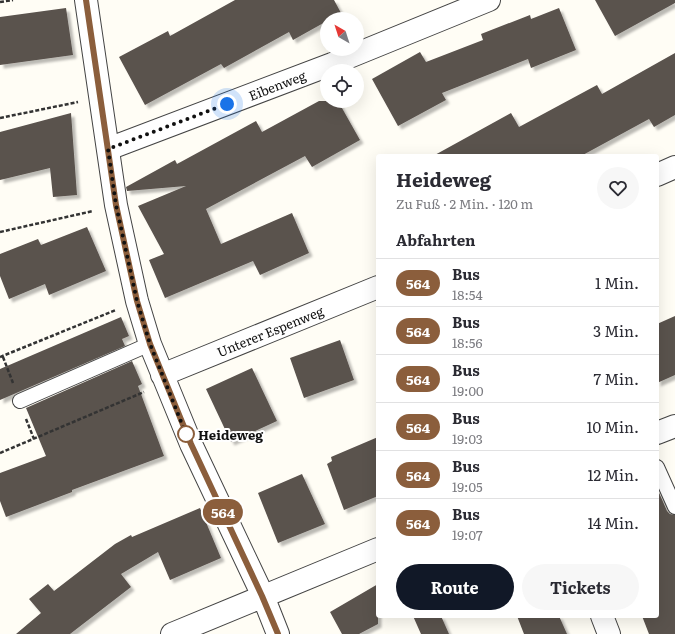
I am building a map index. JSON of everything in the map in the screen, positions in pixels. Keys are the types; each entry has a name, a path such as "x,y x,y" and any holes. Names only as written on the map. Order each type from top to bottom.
{"street":[{"path":"86,0 116,205 137,301 150,344 163,379 191,444 262,596 278,634"},
{"name":"Eibenweg","path":"108,149 332,64 489,0"},
{"path":"659,174 675,167"},
{"name":"Unterer Espenweg","path":"163,379 376,288"},
{"path":"659,432 675,426"},
{"path":"172,634 376,550"},
{"path":"603,618 609,634"}],"lane":[{"path":"20,401 150,344"},
{"path":"659,472 675,508"}],"path":[{"path":"0,2 13,0"},
{"path":"0,118 101,98"},
{"path":"0,232 116,205"},
{"path":"0,357 137,301"},
{"path":"0,453 163,379"}],"building":[{"path":"235,0 334,0 340,12 320,12 320,25 293,40 289,32 224,68 221,64 145,105 119,57 168,31 170,36"},
{"path":"595,0 675,0 675,3 615,36"},
{"path":"66,8 73,55 0,65 0,17"},
{"path":"559,8 576,50 531,68 528,59 442,93 446,100 398,126 372,79 420,52 426,62 483,40 481,34 530,15 531,19"},
{"path":"675,53 675,115 654,127 649,119 585,154 437,154 511,113 519,127 597,85 602,94"},
{"path":"320,101 320,108 342,108 360,140 312,167 305,156 206,209 221,244 292,213 309,253 260,275 253,261 165,298 149,260 164,254 138,206 186,186 127,191 126,187 175,160 177,164 256,121 262,132"},
{"path":"71,113 77,195 53,197 50,168 0,180 0,132"},
{"path":"87,227 106,271 49,295 45,284 9,299 0,276 0,254 38,239 41,245"},
{"path":"675,316 675,375 659,382 659,323"},
{"path":"121,317 129,336 122,339 125,346 0,400 0,369"},
{"path":"340,340 354,380 304,398 290,358"},
{"path":"132,361 142,384 138,386 164,456 72,490 72,492 6,517 0,501 0,473 46,456 26,408"},
{"path":"252,368 277,421 231,442 206,389"},
{"path":"376,438 376,497 344,510 327,464 332,461 331,457"},
{"path":"302,474 325,524 278,543 258,493"},
{"path":"659,493 667,511 670,514 675,515 675,634 649,634 643,618 659,618"},
{"path":"200,508 221,558 170,580 158,552 121,574 131,587 70,634 16,634 41,613 29,599 48,584 54,591 115,544 131,535 132,537"},
{"path":"376,585 376,618 378,618 378,624 359,634 342,634 330,612"},
{"path":"414,618 442,618 449,634 421,634"},
{"path":"518,618 560,618 567,634 524,634"}],"bus line":[{"name":"564","path":"86,0 116,205 137,301 150,344 191,444 262,596 278,634"}],"place":[{"name":"Heideweg","path":"186,434"}],"route":[{"path":"186,434 150,344 137,301 116,205 108,149 227,104"}]}
